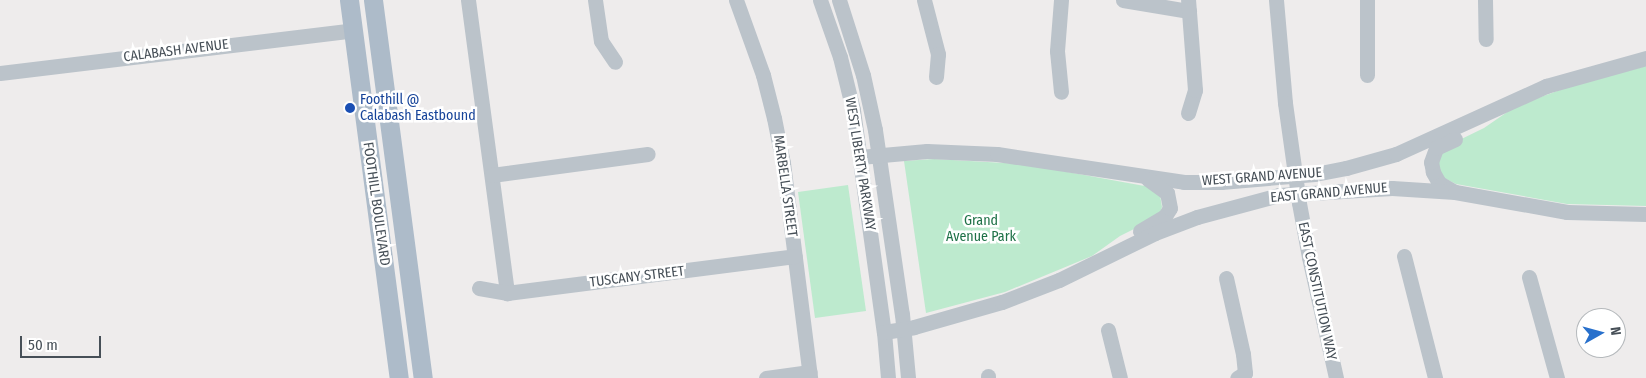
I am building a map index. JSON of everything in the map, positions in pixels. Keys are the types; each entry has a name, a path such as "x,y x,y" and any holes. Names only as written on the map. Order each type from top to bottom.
{"main road":[{"name":"FOOTHILL BOULEVARD","path":"349,0 399,378"},
{"name":"FOOTHILL BOULEVARD","path":"373,0 423,378"}],"street":[{"path":"468,0 507,293"},
{"path":"595,0 601,41 615,62"},
{"name":"MARBELLA STREET","path":"736,0 749,32 774,118 783,163 810,375"},
{"name":"WEST LIBERTY PARKWAY","path":"820,0 840,57 852,110 884,332 888,378"},
{"name":"WEST LIBERTY PARKWAY","path":"839,0 868,94 879,154 904,329 908,378"},
{"path":"924,0 938,54 936,77"},
{"path":"1061,0 1057,51 1061,92"},
{"path":"1123,0 1188,6 1195,90 1188,113"},
{"name":"EAST CONSTITUTION WAY","path":"1276,0 1285,103 1295,176 1308,257 1336,378"},
{"path":"1367,0 1368,75"},
{"path":"1485,0 1486,39"},
{"name":"CALABASH AVENUE","path":"0,73 353,30"},
{"name":"WEST GRAND AVENUE","path":"860,157 936,151 997,154 1145,178 1184,182 1221,182 1318,174 1378,160 1438,136 1546,86 1646,58"},
{"path":"1455,192 1439,183 1435,177 1432,157 1436,148 1462,135 1475,118"},
{"path":"492,175 648,154"},
{"path":"1128,245 1136,233 1165,216 1170,208 1166,194 1145,178"},
{"name":"EAST GRAND AVENUE","path":"884,332 971,313 1032,291 1128,245 1197,217 1275,196 1392,188 1455,192 1567,212 1646,214"},
{"name":"TUSCANY STREET","path":"479,288 507,293 795,256"},
{"path":"1404,256 1435,378"},
{"path":"1529,277 1557,378"},
{"path":"1226,278 1243,354 1245,373 1237,378"},
{"path":"1108,330 1120,378"},
{"path":"766,378 810,375"}],"green space":[{"path":"1646,66 1646,206 1567,204 1456,184 1444,178 1440,173 1438,159 1445,147 1484,128 1516,106 1571,86"},
{"name":"Grand Avenue Park","path":"934,159 1024,164 1150,187 1160,195 1162,207 1160,213 1146,223 1120,236 1092,256 1005,292 926,313 904,161"},
{"path":"848,185 866,311 815,318 798,192"}],"place":[{"name":"Foothill @ Calabash Eastbound","path":"350,108"}]}
